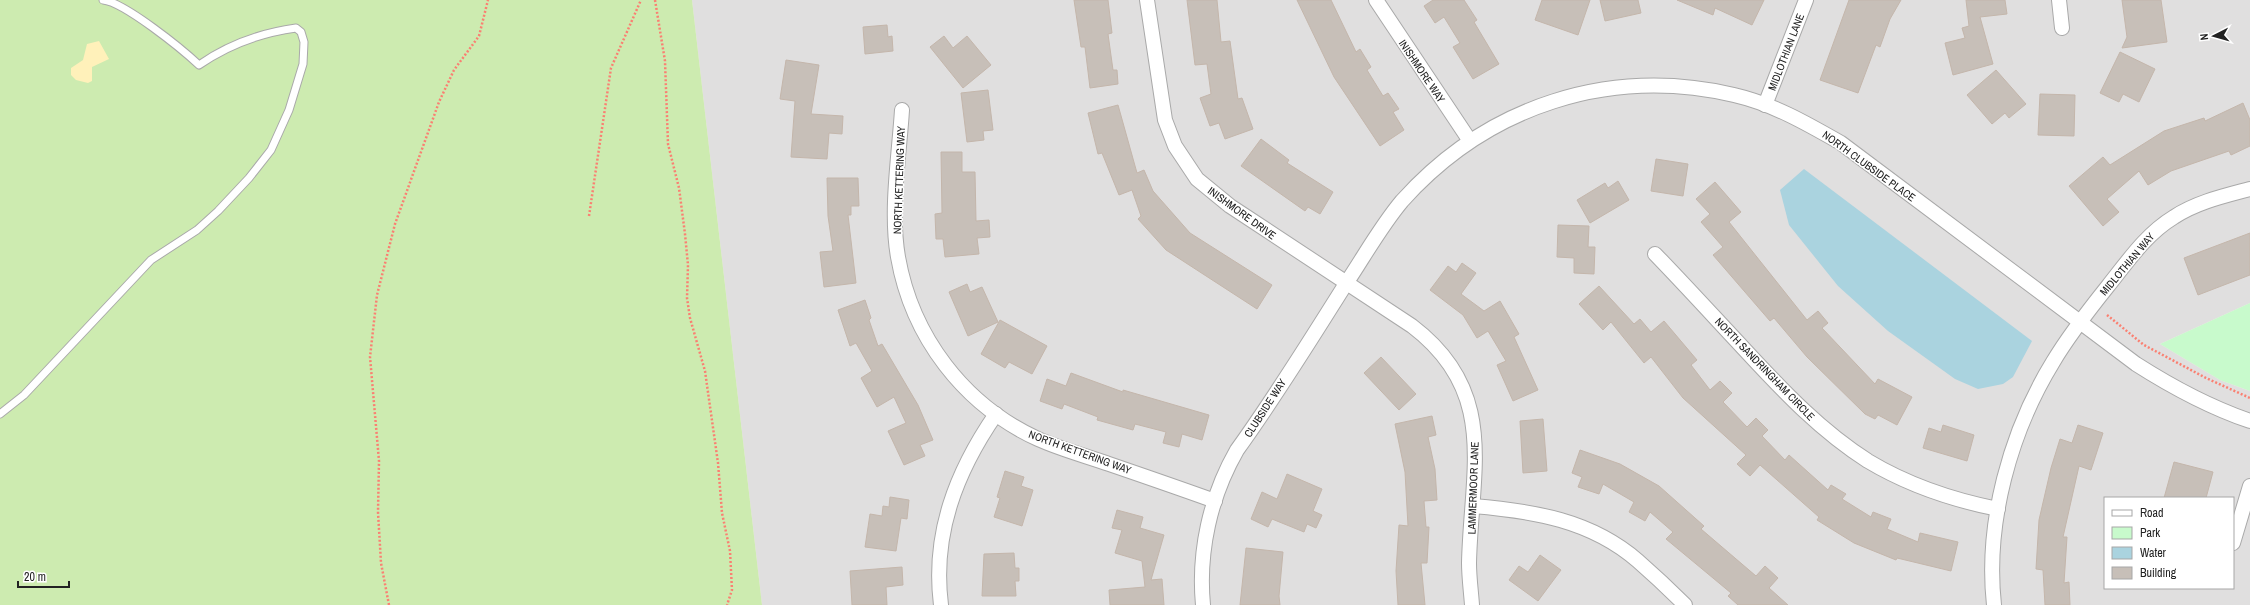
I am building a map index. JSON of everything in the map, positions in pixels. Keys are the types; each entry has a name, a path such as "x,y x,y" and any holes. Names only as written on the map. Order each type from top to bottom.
{"street":[{"name":"INISHMORE DRIVE","path":"1147,0 1163,113 1175,146 1186,164 1209,191 1220,200 1346,284"},
{"name":"INISHMORE WAY","path":"1376,0 1470,141"},
{"name":"MIDLOTHIAN LANE","path":"1765,105 1806,0"},
{"path":"2059,0 2062,28"},
{"name":"NORTH CLUBSIDE PLACE","path":"1381,230 1402,201 1432,171 1470,141 1505,121 1537,107 1574,95 1612,88 1647,85 1696,88 1735,95 1807,122 1841,143 2079,323 2159,379 2213,407 2250,421"},
{"name":"NORTH KETTERING WAY","path":"902,110 895,226 898,257 905,286 919,323 944,365 969,393 996,414 1039,439 1215,501"},
{"name":"MIDLOTHIAN WAY","path":"1994,605 1992,576 1998,509 2013,449 2031,404 2052,363 2079,323 2138,248 2161,226 2201,203 2250,189"},
{"name":"CLUBSIDE WAY","path":"1203,605 1201,566 1207,528 1226,471 1237,450 1381,230"},
{"name":"NORTH SANDRINGHAM CIRCLE","path":"1655,254 1794,402 1843,444 1868,460 1907,481 1964,502 1998,509"},
{"name":"LAMMERMOOR LANE","path":"1346,284 1417,330 1430,341 1454,370 1466,395 1474,422 1476,463 1470,562 1472,605"},
{"path":"941,605 940,564 942,536 953,493 972,451 996,414"},
{"path":"2234,540 2250,486"},
{"path":"1473,506 1531,512 1554,517 1590,530 1638,560 1685,605"}],"lane":[{"path":"0,414 24,395 151,260 197,230 249,178 271,150 289,110 303,64 304,42 301,32 296,28 272,32 244,40 198,65 184,51 131,14 110,0 103,0"}],"path":[{"path":"389,605 381,563 378,512 379,461 370,357 377,295 395,224 439,102 454,70 479,36 488,0"},
{"path":"589,216 611,68 641,0"},
{"path":"655,0 665,61 668,144 679,188 686,234 688,265 687,298 690,318 705,371 718,463 722,513 730,551 732,590 726,605"},
{"path":"2107,315 2144,345 2206,378 2250,398"}],"shaded area":[{"path":"692,0 2250,0 2250,303 2160,344 2220,380 2250,391 2250,605 762,605"}],"green space":[{"path":"0,0 692,0 762,605 0,605"},
{"path":"2250,303 2250,391 2220,380 2160,344"}],"sand":[{"path":"99,41 109,59 92,67 92,81 88,83 76,80 71,75 71,68 83,60 87,44"}],"water":[{"path":"1804,169 2032,341 2013,377 2003,384 1978,389 1955,379 1888,331 1838,286 1789,225 1780,190"}],"building":[{"path":"1074,0 1108,0 1112,33 1108,34 1113,70 1117,70 1118,84 1090,88 1085,47 1081,47"},
{"path":"1187,0 1217,0 1221,42 1230,41 1238,99 1242,98 1253,129 1225,139 1219,123 1210,126 1200,98 1211,94 1207,64 1195,65"},
{"path":"1297,0 1331,0 1356,52 1360,49 1371,67 1367,70 1383,96 1388,93 1399,109 1393,112 1404,130 1380,146 1334,77"},
{"path":"1433,0 1464,0 1477,20 1474,22 1499,64 1473,79 1453,47 1460,43 1444,17 1435,23 1424,6"},
{"path":"1542,0 1590,0 1578,35 1535,20"},
{"path":"1600,0 1638,0 1641,13 1605,21"},
{"path":"1677,0 1764,0 1752,25 1715,8 1713,15"},
{"path":"1849,0 1901,0 1890,19 1880,47 1876,45 1858,93 1820,80"},
{"path":"1966,0 2005,0 2007,14 1980,17 1993,64 1953,75 1945,43 1965,38 1962,28 1969,26"},
{"path":"2122,0 2161,0 2167,42 2122,48 2127,37"},
{"path":"887,25 888,37 892,36 893,51 865,54 863,27"},
{"path":"944,36 953,48 967,36 991,65 963,88 930,47"},
{"path":"2120,52 2155,69 2139,102 2123,94 2119,102 2100,93"},
{"path":"786,60 819,65 811,114 843,116 842,134 829,133 827,159 791,157 795,101 780,99"},
{"path":"1996,70 2026,104 2009,118 2005,113 1992,124 1967,95"},
{"path":"988,90 993,130 983,131 984,140 967,142 961,93"},
{"path":"2040,94 2075,95 2074,136 2038,135"},
{"path":"2243,103 2250,120 2250,146 2231,155 2229,151 2171,171 2148,185 2139,171 2107,199 2119,212 2103,226 2069,186 2103,157 2110,165 2164,131 2204,118 2205,121"},
{"path":"1118,105 1137,173 1144,170 1153,191 1190,233 1272,285 1257,309 1166,250 1138,219 1141,216 1132,190 1119,195 1102,153 1098,154 1088,113"},
{"path":"1261,139 1289,160 1287,163 1333,192 1320,214 1308,207 1305,211 1241,166"},
{"path":"941,152 962,152 962,172 975,172 976,221 989,220 990,237 977,238 979,254 945,257 943,239 936,239 935,214 942,213"},
{"path":"1656,159 1688,164 1683,196 1651,191"},
{"path":"827,178 858,178 859,206 851,206 851,215 848,215 856,283 824,287 820,252 833,251 828,216"},
{"path":"1618,181 1629,200 1590,223 1577,200 1605,183 1608,188"},
{"path":"1715,182 1741,212 1729,222 1807,320 1818,311 1828,323 1822,328 1875,384 1878,379 1912,397 1897,425 1878,415 1875,419 1865,414 1807,357 1774,318 1770,321 1713,255 1723,247 1701,222 1710,214 1696,199"},
{"path":"1558,225 1589,226 1588,247 1595,247 1594,274 1574,273 1574,258 1557,257"},
{"path":"2250,233 2250,275 2198,295 2184,258"},
{"path":"1462,263 1476,273 1461,294 1484,311 1500,301 1519,334 1514,337 1538,390 1513,401 1497,365 1506,361 1488,331 1477,338 1463,315 1430,290 1448,266 1456,272"},
{"path":"967,284 970,292 982,287 998,322 968,336 949,292"},
{"path":"1599,286 1634,324 1640,319 1651,332 1664,321 1697,360 1691,365 1710,390 1720,381 1732,393 1723,402 1747,427 1756,418 1768,430 1762,436 1785,460 1789,455 1828,490 1831,485 1846,494 1842,499 1871,517 1873,512 1891,519 1887,529 1918,542 1920,533 1958,542 1951,571 1897,558 1896,560 1854,543 1817,520 1819,517 1760,465 1750,476 1737,464 1746,455 1683,398 1651,357 1644,363 1611,322 1603,330 1579,304"},
{"path":"865,300 871,318 869,320 878,346 882,344 918,405 933,440 920,445 925,456 904,465 888,431 906,423 894,397 877,407 861,378 872,371 856,343 850,346 838,310"},
{"path":"1000,320 1047,346 1032,374 1009,362 1005,368 981,354"},
{"path":"1381,357 1416,394 1399,410 1364,373"},
{"path":"1071,373 1123,392 1123,390 1209,415 1202,440 1182,434 1179,447 1163,443 1166,432 1135,424 1133,430 1097,420 1098,417 1064,404 1062,409 1040,401 1047,379 1066,386"},
{"path":"1432,416 1436,435 1428,437 1435,469 1437,500 1424,501 1426,527 1429,527 1427,563 1421,563 1425,605 1398,605 1396,571 1399,525 1408,526 1405,472 1395,424"},
{"path":"1543,419 1547,471 1523,473 1520,421"},
{"path":"1943,425 1974,435 1967,461 1923,448 1929,428 1941,432"},
{"path":"2078,425 2103,433 2091,470 2079,466 2063,537 2067,537 2064,583 2069,582 2070,605 2045,605 2043,570 2036,569 2039,520 2051,468 2060,439 2072,443"},
{"path":"1580,450 1620,464 1659,486 1704,526 1701,529 1756,576 1765,566 1778,578 1769,588 1788,605 1738,605 1728,596 1731,593 1666,539 1673,532 1650,512 1645,521 1629,512 1634,502 1603,484 1599,494 1578,487 1582,477 1572,473"},
{"path":"2174,462 2213,472 2206,497 2164,497"},
{"path":"1005,471 1024,477 1021,486 1033,490 1022,526 994,517 1000,498 997,497"},
{"path":"1287,474 1322,489 1313,511 1322,515 1316,528 1307,524 1304,532 1272,519 1268,527 1251,519 1262,492 1277,499"},
{"path":"890,497 909,500 907,519 901,518 896,551 865,547 870,514 882,516 883,506 889,507"},
{"path":"1117,510 1143,517 1140,528 1164,535 1151,580 1162,579 1164,605 1110,605 1109,590 1145,587 1142,561 1115,553 1122,530 1112,528"},
{"path":"1246,548 1283,552 1279,596 1280,605 1240,605"},
{"path":"1014,553 1015,568 1019,568 1019,581 1015,581 1016,596 982,596 984,554"},
{"path":"1540,555 1561,570 1538,601 1509,580 1519,566 1528,572"},
{"path":"902,567 903,585 886,587 887,605 852,605 850,571"}]}
